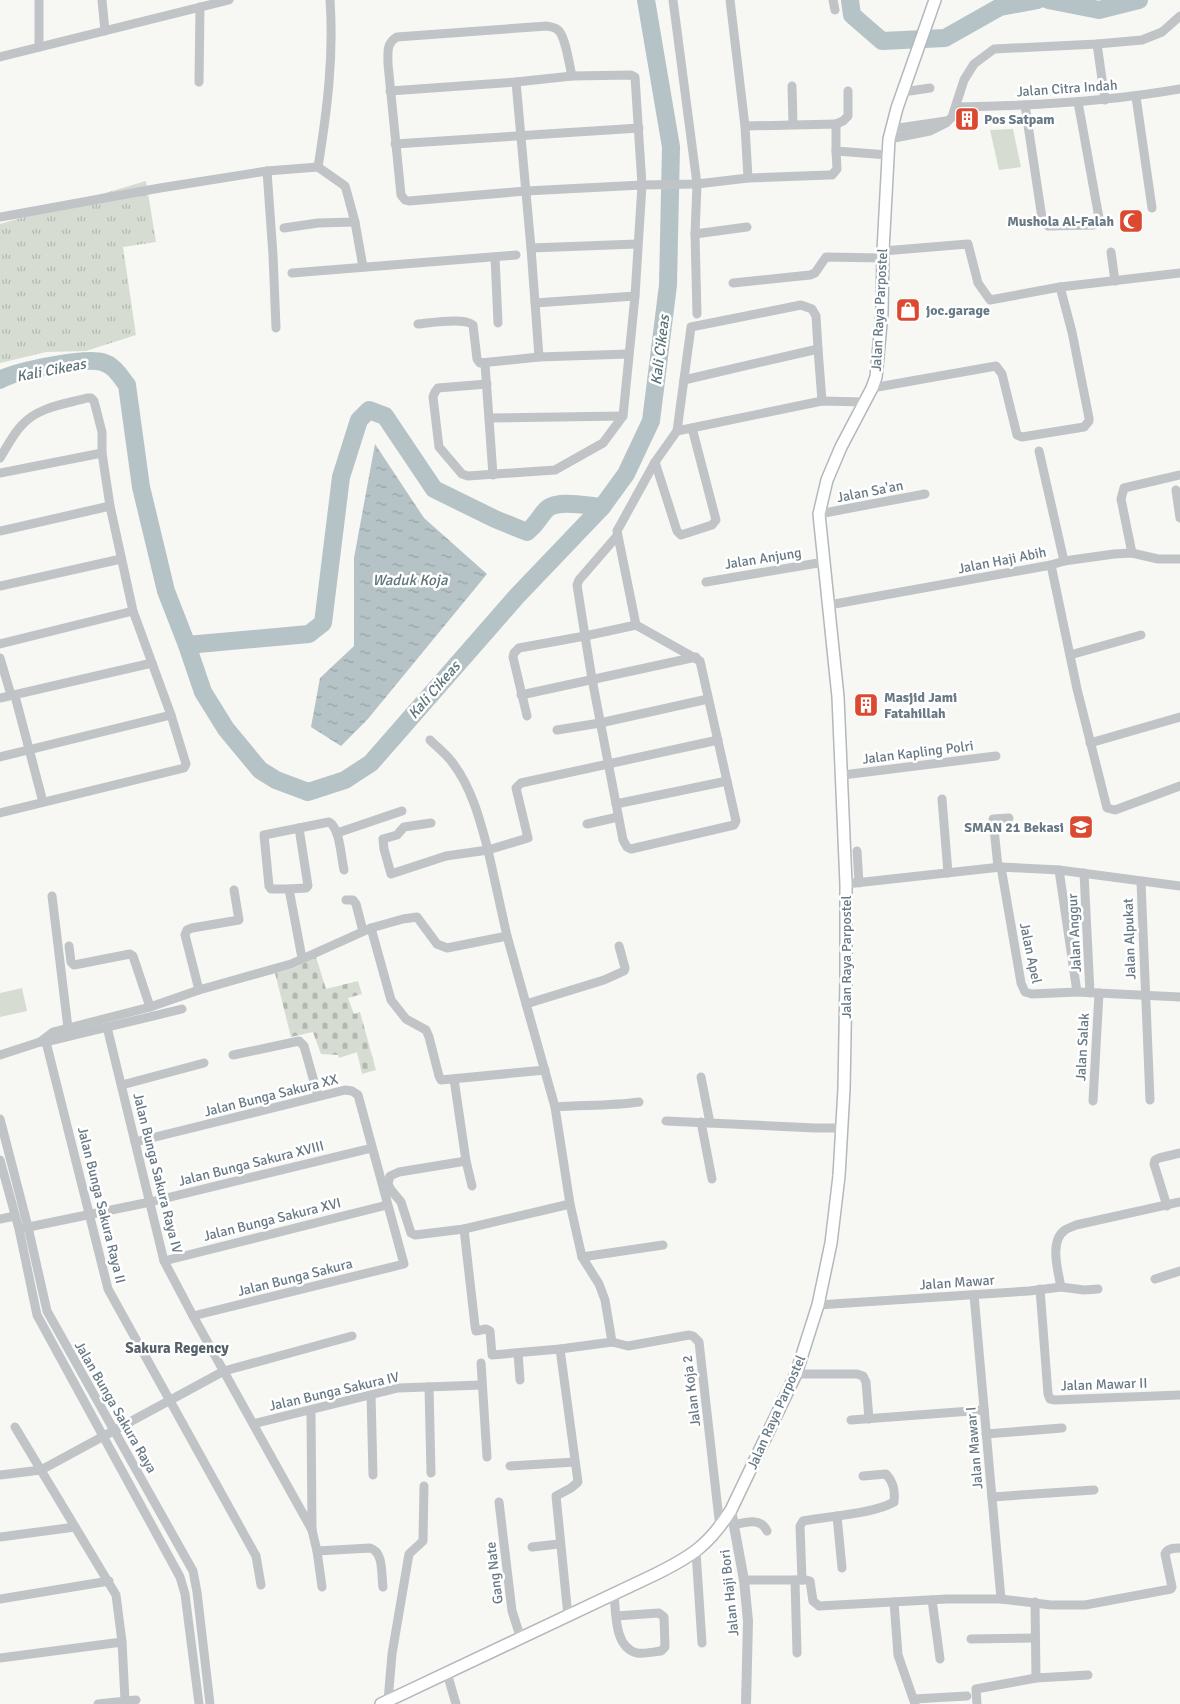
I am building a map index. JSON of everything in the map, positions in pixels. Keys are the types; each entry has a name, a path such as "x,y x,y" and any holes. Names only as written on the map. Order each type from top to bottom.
{"main road":[{"name":"Jalan Raya Parpostel","path":"384,1702 521,1639 696,1552 720,1528 731,1510 796,1374 818,1305 832,1243 839,1176 846,1030 846,884 838,697 819,514 827,480 841,446 876,377 881,322 890,134 935,0"}],"street":[{"path":"39,0 39,47"},
{"path":"102,0 105,30"},
{"path":"0,57 229,0"},
{"path":"318,167 331,72 330,0"},
{"path":"673,0 698,184 695,234 697,314"},
{"path":"730,0 745,126 748,178"},
{"path":"833,0 835,10"},
{"path":"200,7 200,82"},
{"path":"890,134 948,121 956,107 964,80 974,64 994,49 1142,40 1162,32 1180,16"},
{"path":"572,76 563,38 556,28 547,26 397,37 392,40 388,48 390,91 401,195 404,200 642,184 698,184 748,178 832,174 837,169 836,124"},
{"path":"1097,44 1105,100"},
{"path":"390,91 572,76 631,75 635,77 642,184 623,416 603,443 555,470 468,476 462,474 444,453 437,441 433,397 438,388 487,384"},
{"path":"516,82 539,357"},
{"path":"792,86 793,124"},
{"path":"903,92 930,88"},
{"name":"Jalan Citra Indah","path":"956,107 1105,100 1136,97 1180,88"},
{"path":"745,126 836,124 848,116 848,91"},
{"path":"1136,97 1152,208"},
{"path":"1025,105 1044,223 1048,226 1093,225 1099,218 1078,102"},
{"path":"395,144 639,128"},
{"path":"836,151 888,155"},
{"path":"0,217 267,171 318,167 344,186 355,222 363,267"},
{"path":"267,171 276,328"},
{"path":"284,228 318,223 355,222"},
{"path":"695,234 747,227"},
{"path":"531,248 637,244"},
{"path":"733,283 810,275 815,272 826,257 883,254 968,244 978,283 990,300 1060,287 1180,273"},
{"path":"1111,252 1114,281"},
{"path":"292,274 516,255"},
{"path":"495,257 498,323"},
{"path":"872,388 996,366 1002,374 1017,435 1022,437 1084,426 1089,422 1089,418 1072,332 1060,287"},
{"path":"535,303 634,296"},
{"path":"636,625 617,536 618,527 655,462 677,431 691,327 801,305 812,309 816,316 822,401"},
{"path":"418,324 470,322 473,325 477,359 480,363 485,364 539,357 628,354"},
{"path":"684,380 818,349"},
{"path":"485,364 493,474"},
{"path":"0,458 15,434 29,418 44,410 87,398 92,398 94,401 102,432 102,453 110,506 133,611 186,764 184,768 0,813"},
{"path":"677,431 822,401 864,402"},
{"path":"490,418 623,416"},
{"path":"655,462 677,531 681,535 712,525 716,520 692,428"},
{"path":"1039,451 1064,561"},
{"path":"0,473 102,453"},
{"path":"1132,553 1121,499 1124,488 1180,475"},
{"path":"1176,490 1180,518"},
{"name":"Jalan Sa'an","path":"819,514 926,494"},
{"path":"0,531 110,506"},
{"path":"527,716 513,657 515,650 519,648 586,636 636,625 700,661 736,821 730,827 631,849 627,847 623,840 607,764 592,679 586,636 577,585 579,580 617,536"},
{"name":"Jalan Haji Abih","path":"829,605 1051,565 1064,561 1132,553 1158,560 1180,559"},
{"path":"0,586 121,559"},
{"name":"Jalan Anjung","path":"706,582 824,562"},
{"path":"1051,565 1090,742 1107,808 1115,810 1180,786"},
{"path":"0,644 133,611"},
{"path":"1070,655 1141,635"},
{"path":"0,658 11,695 15,696 43,802"},
{"path":"521,695 696,658"},
{"path":"0,698 152,663"},
{"path":"557,730 600,723 708,699"},
{"path":"0,757 170,715"},
{"path":"1090,742 1180,717"},
{"path":"430,740 452,762 468,788 482,828 507,936 556,1107 570,1204 582,1257 599,1284 607,1309 612,1342"},
{"path":"431,823 404,827 397,834 382,839 391,874 446,856 488,850 528,838 516,788 522,783 718,740"},
{"name":"Jalan Kapling Polri","path":"842,775 996,756"},
{"path":"616,804 727,782"},
{"path":"942,799 948,873"},
{"path":"337,833 402,811"},
{"path":"587,824 618,817"},
{"path":"1000,867 993,819 1009,818"},
{"path":"299,828 308,887 270,889 264,837 266,834 329,822 337,833 344,870"},
{"path":"857,851 859,883"},
{"path":"846,884 1000,867 1060,870 1180,886"},
{"name":"Jalan Apel","path":"1000,867 1021,983 1025,992 1032,994 1077,992"},
{"path":"1060,870 1077,992 1180,998"},
{"name":"Jalan Anggur","path":"1084,873 1095,993"},
{"name":"Jalan Alpukat","path":"1141,882 1150,1100"},
{"path":"289,889 302,958"},
{"path":"198,990 185,935 187,930 192,928 239,920 234,890"},
{"path":"52,896 68,1028"},
{"path":"346,900 353,900 356,904 391,1000 406,1019 426,1030 441,1080 545,1070"},
{"path":"43,1042 53,1032 150,1007 198,990 291,964 367,930 403,919 416,917 437,944 447,948 507,936"},
{"path":"69,946 71,962 74,965 130,954 133,956 150,1007"},
{"path":"526,1004 604,980 624,971 625,968 619,946"},
{"name":"Jalan Salak","path":"1093,1101 1095,993"},
{"path":"0,1055 43,1042 182,1009"},
{"name":"Jalan Bunga Sakura Raya IV","path":"107,1027 164,1260 312,1530"},
{"path":"233,1055 298,1041 304,1046 318,1096"},
{"name":"Jalan Bunga Sakura Raya II","path":"43,1042 90,1215 108,1290 256,1556 260,1585"},
{"path":"122,1085 204,1063"},
{"path":"701,1076 712,1179"},
{"path":"454,1079 466,1161 472,1186"},
{"name":"Jalan Bunga Sakura XX","path":"135,1142 318,1096 345,1090 352,1091 358,1095 404,1264"},
{"path":"556,1107 618,1105 639,1102"},
{"name":"Jalan Bunga Sakura Raya","path":"0,1119 23,1228 38,1315 180,1577 185,1594 199,1704"},
{"path":"666,1121 842,1128"},
{"name":"Jalan Bunga Sakura XVIII","path":"23,1228 150,1202 372,1148"},
{"path":"1167,1206 1154,1164 1159,1158 1180,1153"},
{"name":"Jalan Bunga Sakura Raya","path":"0,1160 15,1216 23,1228 47,1311 193,1572 198,1592 210,1704"},
{"path":"466,1161 400,1172 390,1176 388,1184 401,1202 411,1233 416,1235 464,1230 570,1204"},
{"path":"1061,1286 1056,1263 1056,1243 1064,1231 1076,1225 1180,1202"},
{"name":"Jalan Bunga Sakura XVI","path":"164,1260 387,1205"},
{"path":"0,1219 15,1216"},
{"name":"Jalan Koja 2","path":"464,1230 475,1326 476,1330 486,1329 490,1331 492,1355 612,1342 628,1346 690,1335 694,1336 699,1342 720,1528"},
{"path":"582,1257 663,1245"},
{"name":"Jalan Bunga Sakura","path":"193,1316 404,1264"},
{"path":"1154,1279 1179,1275"},
{"name":"Jalan Mawar","path":"818,1305 974,1295 1061,1286 1084,1290 1098,1289"},
{"name":"Jalan Mawar II","path":"1040,1289 1048,1394 1050,1399 1180,1394"},
{"name":"Jalan Mawar I","path":"974,1295 1001,1599"},
{"path":"0,1476 41,1470 224,1371 352,1336"},
{"path":"560,1349 578,1482 556,1496 559,1544 568,1616"},
{"path":"518,1353 520,1380"},
{"path":"481,1363 486,1457"},
{"path":"796,1374 857,1374 863,1376 866,1382 869,1418"},
{"name":"Jalan Bunga Sakura IV","path":"254,1424 398,1388 482,1385"},
{"path":"429,1387 431,1473"},
{"path":"372,1394 373,1475"},
{"path":"311,1410 312,1530 322,1587"},
{"path":"851,1420 984,1410"},
{"path":"15,1427 116,1595 122,1642 125,1700"},
{"path":"986,1434 1062,1428"},
{"path":"510,1466 575,1462"},
{"path":"797,1654 801,1523 808,1520 888,1505 894,1502 895,1492 891,1480 886,1474 863,1476"},
{"path":"384,1702 408,1554 421,1544 424,1538 424,1486"},
{"path":"992,1497 1094,1490"},
{"name":"Gang Nate","path":"499,1502 512,1611 521,1639"},
{"name":"Jalan Haji Bori","path":"731,1510 744,1580 748,1620 746,1704"},
{"path":"837,1516 842,1568"},
{"path":"734,1525 753,1522 761,1523 767,1531"},
{"path":"0,1536 75,1527"},
{"path":"532,1547 559,1544"},
{"path":"317,1551 370,1548 375,1550 379,1554 382,1587"},
{"path":"744,1580 810,1581 813,1601 819,1606 932,1600 1001,1599 1085,1605 1169,1590 1172,1587 1165,1554 1170,1549 1180,1548"},
{"path":"696,1552 702,1643"},
{"path":"0,1599 109,1581"},
{"path":"185,1594 198,1592"},
{"path":"614,1594 616,1616 622,1643 631,1651 638,1653 661,1651 665,1647 664,1617 659,1613 616,1616"},
{"path":"932,1600 940,1659"},
{"path":"894,1602 898,1655 915,1702 966,1696"},
{"path":"1035,1602 1036,1678"},
{"path":"971,1639 1035,1638"},
{"path":"0,1658 122,1642"},
{"path":"447,1673 456,1704"},
{"path":"977,1704 976,1689 1036,1678 1088,1675"},
{"path":"198,1693 209,1691"},
{"path":"98,1704 136,1700"}],"green space":[{"path":"1013,129 1021,167 999,170 990,130"},
{"path":"146,181 156,242 123,247 136,335 86,351 46,352 0,363 0,224"},
{"path":"316,957 326,989 358,981 362,994 348,998 354,1014 360,1012 376,1070 362,1074 357,1052 339,1058 338,1055 321,1054 313,1032 291,1037 275,973 294,968"},
{"path":"22,988 27,1011 0,1017 0,993"}],"water":[{"name":"Waduk Koja","path":"375,444 424,518 487,574 367,720 341,746 311,727 320,678 354,646 354,558"}],"waterway":[{"name":"Kali Cikeas","path":"0,380 34,369 81,361 106,363 116,371 127,385 141,487 166,591 203,692 226,729 260,770 276,780 308,792 345,780 371,763 517,596 602,507 626,474 651,421 668,285 671,147 646,0"},
{"name":"Kali Cikeas","path":"850,0 852,15 882,41 945,38 1000,7 1038,0"},
{"name":"Kali Cikeas","path":"1048,0 1099,10 1139,0"},
{"path":"187,645 309,634 323,623 341,477 359,420 369,410 385,416 434,489 495,519 527,532 550,507 563,504 602,507"}],"place":[{"name":"Pos Satpam","path":"967,119"},
{"name":"Mushola Al-Falah","path":"1131,221"},
{"name":"joc.garage","path":"908,310"},
{"name":"Masjid Jami Fatahillah","path":"866,705"},
{"name":"SMAN 21 Bekasi","path":"1081,827"}],"district":[{"name":"Sakura Regency","path":"177,1348"}]}
